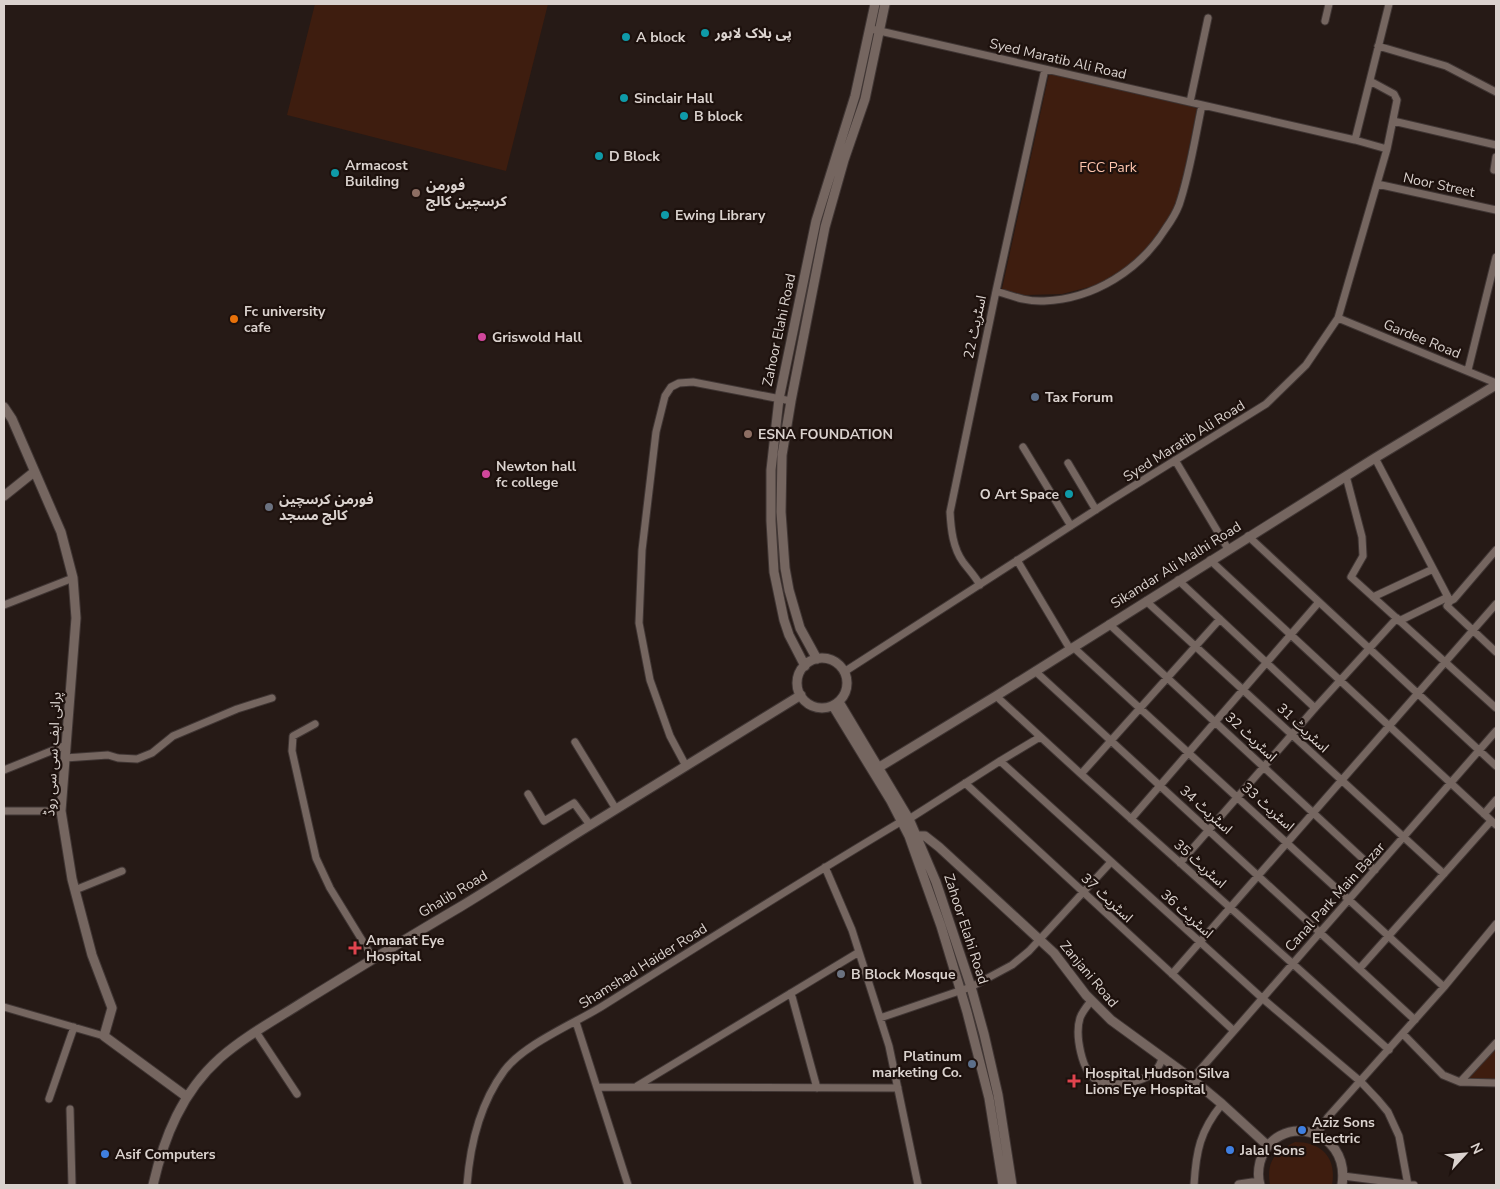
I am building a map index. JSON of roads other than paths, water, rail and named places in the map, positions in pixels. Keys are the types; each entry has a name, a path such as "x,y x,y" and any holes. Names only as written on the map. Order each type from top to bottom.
{"street":[{"name":"Zahoor Elahi Road","path":"817,659 800,628 793,607 785,568 781,512 782,455 825,227 844,160 865,99 876,30 876,4"},
{"name":"Zahoor Elahi Road","path":"805,666 784,620 774,572 770,470 779,399 816,221 885,4"},
{"path":"1325,21 1329,4"},
{"path":"1356,140 1389,4"},
{"path":"1190,102 1208,18"},
{"name":"Syed Maratib Ali Road","path":"844,672 1096,510 1266,404 1306,365 1338,318 1387,149 1356,140 876,30"},
{"path":"1378,46 1446,66 1496,92"},
{"name":"اسٹریٹ 22","path":"980,585 973,573 963,562 955,547 951,530 950,512 1045,68"},
{"path":"1370,81 1394,94 1397,100 1387,149"},
{"path":"996,291 1024,300 1064,299 1082,295 1100,287 1129,270 1137,263 1158,242 1179,206 1202,105"},
{"path":"1393,121 1496,145"},
{"path":"1494,170 1496,157"},
{"name":"Noor Street","path":"1377,184 1496,210"},
{"path":"1468,370 1496,257"},
{"name":"Gardee Road","path":"1338,318 1468,370 1496,384"},
{"path":"686,766 670,736 650,680 639,623 642,550 656,432 665,396 671,386 679,383 693,382 791,401"},
{"name":"Sikandar Ali Malhi Road","path":"876,769 1036,671 1248,536 1496,384"},
{"name":"پرانی ایف سی سی روڈ","path":"4,407 12,419 61,532 73,578 76,618 61,811 75,890 92,955 112,1008 104,1036"},
{"path":"1023,447 1071,526"},
{"path":"1375,458 1449,599"},
{"path":"1175,460 1228,549"},
{"path":"1068,463 1096,510"},
{"path":"4,496 34,472"},
{"path":"1346,476 1362,538 1363,556 1351,577 1496,708"},
{"path":"1248,536 1496,766"},
{"path":"1180,863 1340,680 1398,620 1449,599 1454,599 1496,550"},
{"name":"اسٹریٹ 33","path":"1018,560 1072,648 1350,899 1444,987"},
{"path":"1210,560 1494,823 1444,874 1390,937 1360,968"},
{"path":"1373,597 1433,569"},
{"path":"4,605 73,578"},
{"path":"1178,580 1315,708"},
{"path":"1449,599 1446,606 1496,652"},
{"name":"اسٹریٹ 31","path":"1146,601 1444,874"},
{"path":"1131,819 1319,602"},
{"path":"1172,974 1496,604"},
{"path":"1081,774 1220,619"},
{"name":"اسٹریٹ 32","path":"1109,624 1375,870"},
{"path":"817,659 825,659 833,661 844,672 846,688 844,695 836,704 818,708 805,701 798,688 800,672 805,666 817,659"},
{"name":"اسٹریٹ 34","path":"1036,671 1415,1020"},
{"name":"Ghalib Road","path":"153,1185 167,1135 187,1097 220,1058 256,1032 373,958 801,695"},
{"name":"اسٹریٹ 35","path":"996,696 1040,738 1389,1050"},
{"path":"65,758 108,755 118,758 137,759 152,753 172,736 237,709 272,698"},
{"name":"Zahoor Elahi Road","path":"836,704 906,820 918,836 936,882 971,987 998,1095 1012,1185"},
{"path":"315,724 293,736 292,751 316,858 330,888 373,958"},
{"name":"Canal Park Main Bazar","path":"1192,1079 1496,731"},
{"name":"Shamshad Haider Road","path":"467,1185 469,1161 476,1129 487,1098 504,1071 518,1056 825,867 906,820 1000,760 1040,738"},
{"path":"576,742 616,809"},
{"path":"4,770 66,745"},
{"name":"اسٹریٹ 36","path":"1000,760 1262,998 1361,1082 1388,1112 1399,1136 1408,1185"},
{"name":"اسٹریٹ 37","path":"965,783 1233,1030"},
{"path":"528,794 544,821 574,803 590,825"},
{"path":"1484,814 1496,800"},
{"path":"4,812 61,811"},
{"name":"Zahoor Elahi Road","path":"906,820 961,989 989,1098 1003,1185"},
{"name":"Zanjani Road","path":"918,836 925,836 935,843 1040,939 1062,961 1091,1001 1111,1020 1192,1079 1268,1146"},
{"path":"880,1018 971,987 1012,965 1030,951 1111,862"},
{"path":"825,867 852,930 889,1046 918,1185"},
{"path":"75,890 122,871"},
{"path":"1317,1134 1328,1117 1444,987 1496,924"},
{"path":"636,1088 859,952"},
{"path":"791,994 817,1088"},
{"path":"1091,1001 1081,1015 1078,1026 1079,1043 1083,1061 1088,1072 1098,1081 1113,1084 1127,1083 1144,1078 1157,1070 1162,1059"},
{"path":"4,1007 104,1036 187,1097"},
{"path":"576,1022 628,1185"},
{"path":"49,1099 74,1027"},
{"path":"256,1032 297,1094"},
{"path":"1402,1034 1443,1076 1460,1082 1496,1083"},
{"path":"1460,1082 1496,1043"},
{"path":"597,1087 898,1088"},
{"path":"1194,1185 1196,1154 1202,1134 1211,1117 1222,1104"},
{"path":"70,1109 72,1185"},
{"path":"1240,1185 1260,1183 1258,1174 1261,1159 1268,1146 1275,1140 1291,1132 1308,1132 1317,1134 1337,1150 1342,1162 1342,1185"},
{"path":"1343,1176 1364,1177 1414,1185"}],"place":[{"name":"پی بلاک لاہور","path":"705,33"},
{"name":"A block","path":"626,37"},
{"name":"Sinclair Hall","path":"624,98"},
{"name":"B block","path":"684,116"},
{"name":"D Block","path":"599,156"},
{"name":"Armacost Building","path":"335,173"},
{"name":"فورمن کرسچین کالج","path":"416,193"},
{"name":"Ewing Library","path":"665,215"},
{"name":"Fc university cafe","path":"234,319"},
{"name":"Griswold Hall","path":"482,337"},
{"name":"Tax Forum","path":"1035,397"},
{"name":"ESNA FOUNDATION","path":"748,434"},
{"name":"Newton hall fc college","path":"486,474"},
{"name":"O Art Space","path":"1069,494"},
{"name":"فورمن کرسچین کالج مسجد","path":"269,507"},
{"name":"Amanat Eye Hospital","path":"355,948"},
{"name":"B Block Mosque","path":"841,974"},
{"name":"Platinum marketing Co.","path":"972,1064"},
{"name":"Hospital Hudson Silva Lions Eye Hospital","path":"1074,1081"},
{"name":"Aziz Sons Electric","path":"1302,1130"},
{"name":"Jalal Sons","path":"1230,1150"},
{"name":"Asif Computers","path":"105,1154"}],"park label":[{"name":"FCC Park","path":"1108,167"}]}
